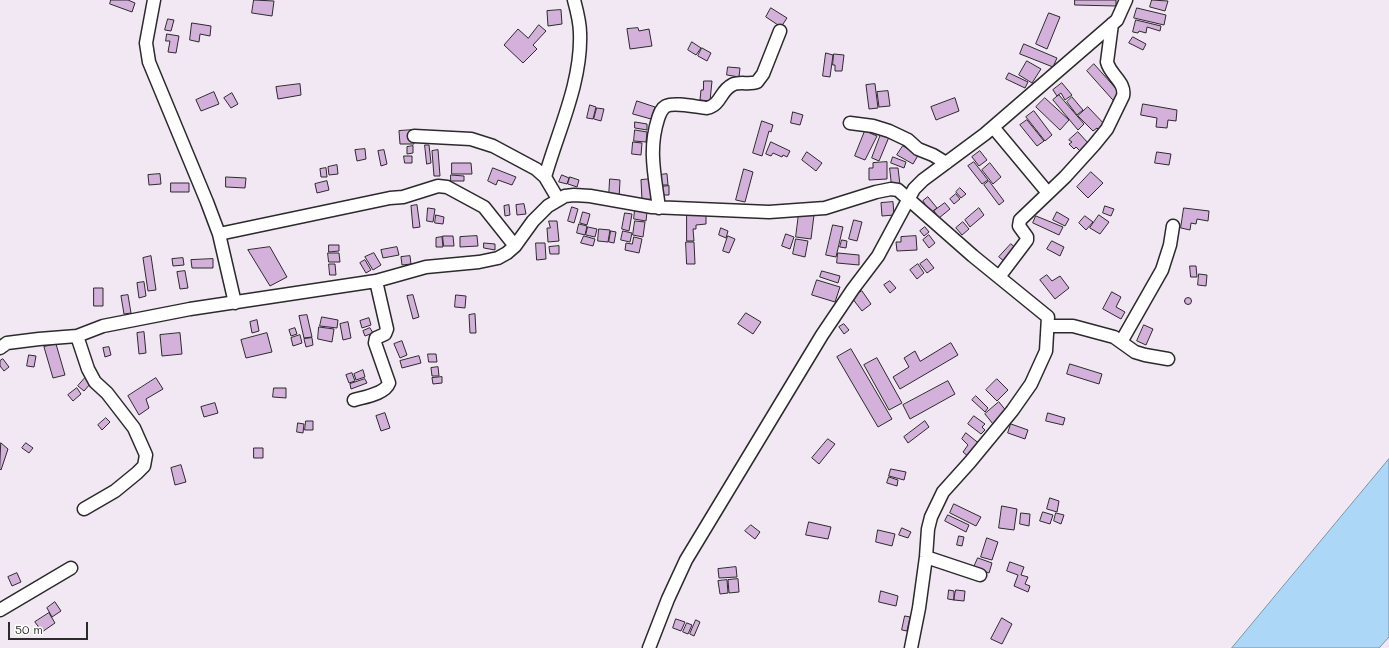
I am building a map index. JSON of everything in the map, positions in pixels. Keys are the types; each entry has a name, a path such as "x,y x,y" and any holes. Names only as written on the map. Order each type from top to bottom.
{"street":[{"path":"154,0 146,43 149,62 208,202 219,234 235,303"},
{"path":"545,176 566,112 578,66 580,33 574,0"},
{"path":"649,648 668,599 686,560 822,335 853,289 878,256 914,189 923,180 993,127 1117,20 1126,0"},
{"path":"1000,277 1027,240 1027,237 1019,226 1020,220 1080,161 1107,129 1123,96 1123,88 1108,67 1107,62 1112,24"},
{"path":"659,208 652,148 654,130 661,111 668,105 674,104 706,108 711,107 716,104 728,87 733,84 757,82 763,74 780,31"},
{"path":"850,123 873,126 889,131 908,140 918,149 933,155 946,163"},
{"path":"993,127 1048,193"},
{"path":"414,136 471,139 493,146 536,169 545,176 558,199"},
{"path":"219,234 390,198 403,197 438,186 447,188 482,205 515,246"},
{"path":"0,348 7,343 77,336 103,326 190,309 376,281 426,267 478,262 498,258 515,246 533,221 548,206 565,196 590,196 659,208 769,212 825,208 876,192 891,189 898,190 943,231 1048,317 1046,351 1031,384 1007,416 939,497 928,529 919,608 911,648"},
{"path":"1121,342 1162,270 1174,226"},
{"path":"354,400 381,392 388,386 389,383 375,343 375,339 385,334 387,329 376,281"},
{"path":"1048,326 1073,326 1114,337 1135,352 1168,359"},
{"path":"77,336 88,370 95,382 107,393 134,428 146,455 144,466 137,473 116,491 84,509"},
{"path":"926,557 980,575"},
{"path":"0,610 71,568"}],"water":[{"path":"1389,459 1389,637 1379,648 1232,648"}],"building":[{"path":"111,0 128,0 135,3 132,12 110,4"},
{"path":"254,0 274,1 272,16 252,13"},
{"path":"1075,0 1116,0 1116,6 1075,5"},
{"path":"1152,0 1168,1 1165,11 1150,7"},
{"path":"771,8 787,18 781,27 766,17"},
{"path":"1137,8 1166,15 1164,25 1134,18"},
{"path":"561,10 562,24 548,26 547,11"},
{"path":"1049,13 1060,17 1047,49 1036,44"},
{"path":"168,19 174,20 171,31 165,30"},
{"path":"1136,20 1161,26 1160,31 1147,27 1146,33 1139,31 1138,33 1133,32"},
{"path":"192,23 211,26 210,36 200,34 199,42 190,40"},
{"path":"539,25 546,31 533,45 537,49 523,63 504,45 518,29 528,38"},
{"path":"638,28 639,31 649,29 652,46 630,49 627,29"},
{"path":"167,34 179,36 176,53 168,52 170,41 166,41"},
{"path":"1133,37 1146,44 1143,50 1129,43"},
{"path":"692,42 701,48 696,55 688,50"},
{"path":"1024,44 1057,58 1053,67 1020,54"},
{"path":"702,48 711,53 707,61 698,56"},
{"path":"826,53 833,55 830,77 823,76"},
{"path":"834,54 844,55 842,71 835,71 835,65 833,65"},
{"path":"1027,61 1041,69 1032,83 1019,75"},
{"path":"1094,64 1128,102 1120,108 1087,71"},
{"path":"728,67 740,68 739,77 727,75"},
{"path":"1009,73 1028,82 1025,88 1006,79"},
{"path":"704,81 712,81 710,101 700,100"},
{"path":"1062,83 1072,95 1065,100 1061,93 1057,96 1053,90"},
{"path":"300,84 301,95 278,99 276,87"},
{"path":"875,84 878,108 869,109 866,85"},
{"path":"888,91 890,106 879,107 877,92"},
{"path":"214,92 219,104 201,111 196,100"},
{"path":"232,93 238,104 231,108 224,98"},
{"path":"1059,95 1084,124 1078,130 1053,100"},
{"path":"1072,97 1083,110 1077,115 1067,102"},
{"path":"955,98 959,111 936,120 931,107"},
{"path":"1045,98 1069,120 1060,130 1036,107"},
{"path":"637,101 655,107 651,119 633,114"},
{"path":"1143,104 1177,110 1176,121 1168,120 1167,128 1156,127 1157,118 1141,115"},
{"path":"590,105 596,107 593,119 587,118"},
{"path":"1088,107 1107,127 1101,132 1097,128 1093,131 1078,116"},
{"path":"597,108 604,109 601,121 594,119"},
{"path":"1034,111 1052,135 1045,141 1026,117"},
{"path":"793,112 803,115 800,125 791,123"},
{"path":"1027,120 1044,141 1037,146 1020,125"},
{"path":"762,121 773,125 771,132 769,131 762,156 753,153"},
{"path":"635,122 647,124 647,130 635,128"},
{"path":"413,130 414,144 400,144 399,131"},
{"path":"635,130 647,132 646,142 634,141"},
{"path":"865,131 877,136 865,160 855,156"},
{"path":"1078,132 1089,144 1081,152 1076,147 1074,149 1069,144 1072,142 1069,140"},
{"path":"881,134 889,137 879,161 872,158"},
{"path":"633,142 642,143 641,155 632,154"},
{"path":"771,142 790,151 787,157 783,155 782,157 773,153 771,156 766,154"},
{"path":"425,145 429,145 431,163 427,164"},
{"path":"413,146 413,153 407,154 407,147"},
{"path":"903,146 908,149 910,146 920,152 913,164 897,155"},
{"path":"365,149 366,159 357,161 355,150"},
{"path":"384,150 387,164 381,166 378,151"},
{"path":"438,150 440,176 434,176 432,151"},
{"path":"980,151 987,160 979,166 972,157"},
{"path":"807,152 822,163 816,171 802,160"},
{"path":"1157,152 1171,154 1169,165 1155,163"},
{"path":"404,156 412,156 412,163 405,163"},
{"path":"893,157 906,162 904,168 891,163"},
{"path":"887,162 887,179 869,180 869,168 873,168 873,163"},
{"path":"974,162 988,180 982,184 968,166"},
{"path":"452,163 471,163 472,174 452,174"},
{"path":"990,163 1001,177 993,184 982,170"},
{"path":"337,165 338,174 329,175 328,167"},
{"path":"326,168 327,177 321,177 320,169"},
{"path":"493,168 516,177 512,185 498,180 496,185 488,181"},
{"path":"890,168 898,168 900,185 892,186"},
{"path":"744,169 753,172 745,202 736,200"},
{"path":"1091,172 1103,183 1088,198 1077,187"},
{"path":"160,174 161,184 149,185 148,175"},
{"path":"667,174 668,185 661,185 660,175"},
{"path":"451,175 464,176 464,181 451,181"},
{"path":"562,175 569,178 567,184 559,182"},
{"path":"226,177 246,178 245,188 226,187"},
{"path":"570,177 579,180 577,187 568,184"},
{"path":"610,179 620,180 619,199 609,198"},
{"path":"652,179 652,199 642,200 641,180"},
{"path":"327,181 329,190 317,193 315,184"},
{"path":"989,181 1004,201 999,205 984,185"},
{"path":"171,183 189,183 189,192 171,192"},
{"path":"669,186 669,195 661,195 660,187"},
{"path":"960,188 966,194 961,198 956,192"},
{"path":"956,194 960,199 954,204 950,199"},
{"path":"928,197 937,208 928,215 922,206 925,204 923,201"},
{"path":"893,202 894,215 882,216 881,203"},
{"path":"945,203 950,209 939,218 934,211"},
{"path":"524,204 526,214 517,215 516,205"},
{"path":"417,205 420,227 413,228 411,206"},
{"path":"509,205 510,215 505,216 504,206"},
{"path":"1105,206 1114,209 1111,216 1103,213"},
{"path":"572,207 578,209 574,223 568,221"},
{"path":"428,208 435,209 433,222 427,221"},
{"path":"979,208 984,215 970,227 965,220"},
{"path":"1184,208 1209,211 1208,221 1197,219 1196,224 1191,223 1190,230 1181,228"},
{"path":"635,210 647,212 646,221 634,219"},
{"path":"583,212 590,214 587,225 580,223"},
{"path":"1057,212 1069,219 1065,226 1053,220"},
{"path":"625,213 632,214 629,231 622,229"},
{"path":"799,213 814,215 811,239 796,237"},
{"path":"436,215 444,217 443,224 435,223"},
{"path":"687,215 706,215 706,224 696,225 696,229 693,229 694,241 687,241"},
{"path":"1099,215 1109,222 1100,234 1090,228"},
{"path":"1036,216 1063,227 1059,235 1033,223"},
{"path":"1085,216 1093,222 1086,230 1079,223"},
{"path":"854,220 862,222 857,241 849,239"},
{"path":"549,221 557,221 559,241 548,242 547,228 550,228"},
{"path":"635,221 645,222 643,237 633,235"},
{"path":"963,222 969,229 962,235 956,228"},
{"path":"579,224 587,226 585,235 577,233"},
{"path":"833,225 843,227 836,257 826,255"},
{"path":"588,227 597,229 595,237 586,235"},
{"path":"925,227 929,232 924,236 920,231"},
{"path":"721,228 728,231 726,238 719,235"},
{"path":"599,229 610,230 608,242 598,241"},
{"path":"611,231 616,232 614,243 609,242"},
{"path":"623,231 632,233 630,242 621,240"},
{"path":"786,234 794,237 790,249 782,246"},
{"path":"929,235 935,243 929,248 923,240"},
{"path":"443,236 453,236 454,246 444,246"},
{"path":"477,236 478,246 460,247 460,237"},
{"path":"584,236 595,239 593,246 581,243"},
{"path":"728,236 735,239 729,253 723,251"},
{"path":"916,236 917,250 897,251 896,242 901,242 901,237"},
{"path":"442,237 443,247 436,247 436,238"},
{"path":"634,237 642,239 639,253 625,250 626,243 632,244"},
{"path":"796,239 808,241 805,257 793,254"},
{"path":"842,240 847,241 846,248 840,247"},
{"path":"1052,241 1064,247 1060,256 1047,249"},
{"path":"686,242 694,242 695,264 687,264"},
{"path":"484,243 495,244 495,250 484,248"},
{"path":"536,243 545,243 546,259 537,260"},
{"path":"1011,244 1017,249 1005,262 999,257"},
{"path":"329,245 339,245 339,251 329,252"},
{"path":"559,246 559,254 550,254 549,247"},
{"path":"270,247 287,277 270,286 248,250"},
{"path":"397,247 399,255 383,258 381,250"},
{"path":"328,253 339,253 340,262 329,262"},
{"path":"374,253 381,265 373,270 365,257"},
{"path":"838,253 859,255 859,265 837,263"},
{"path":"151,256 156,290 148,291 143,258"},
{"path":"410,256 411,264 402,265 401,257"},
{"path":"183,258 184,265 173,266 172,259"},
{"path":"213,259 213,268 192,268 191,260"},
{"path":"927,259 934,268 927,273 920,264"},
{"path":"365,260 371,270 366,273 360,263"},
{"path":"329,264 335,264 336,275 330,275"},
{"path":"918,264 924,273 917,279 910,270"},
{"path":"1190,266 1196,266 1197,277 1191,277"},
{"path":"185,271 188,288 180,289 177,272"},
{"path":"822,271 840,276 838,283 820,277"},
{"path":"1199,274 1207,275 1206,286 1198,285"},
{"path":"1047,275 1052,281 1060,276 1069,288 1055,299 1040,280"},
{"path":"817,280 840,287 835,302 812,295"},
{"path":"890,281 896,288 890,293 884,285"},
{"path":"144,282 146,296 139,298 137,283"},
{"path":"94,288 103,288 103,306 94,306"},
{"path":"862,291 871,304 862,311 852,298"},
{"path":"1112,292 1121,297 1116,307 1125,312 1121,319 1103,309"},
{"path":"128,295 131,313 124,314 121,296"},
{"path":"413,295 419,317 413,319 407,296"},
{"path":"456,295 466,296 465,308 455,307"},
{"path":"1188,297 1191,298 1191,304 1188,305 1185,304 1184,301 1185,298"},
{"path":"746,313 761,322 753,334 738,324"},
{"path":"475,314 476,333 470,333 469,315"},
{"path":"307,315 312,337 304,338 299,316"},
{"path":"322,317 338,320 337,328 320,326"},
{"path":"369,318 371,325 362,328 360,321"},
{"path":"257,320 259,331 252,333 250,322"},
{"path":"348,322 351,338 343,340 340,324"},
{"path":"844,324 849,330 844,334 839,327"},
{"path":"1144,325 1153,329 1146,345 1137,341"},
{"path":"319,327 334,329 332,342 318,339"},
{"path":"295,328 297,334 291,336 289,330"},
{"path":"370,328 373,333 365,336 363,331"},
{"path":"144,332 146,353 139,354 137,333"},
{"path":"180,333 182,354 162,356 160,335"},
{"path":"267,333 272,352 246,358 241,340"},
{"path":"300,335 302,343 293,346 291,338"},
{"path":"312,338 313,345 306,347 304,339"},
{"path":"402,341 407,355 400,358 394,344"},
{"path":"951,343 958,355 900,389 893,377 909,367 904,358 915,351 920,361"},
{"path":"56,344 65,375 53,378 44,347"},
{"path":"109,347 111,355 105,357 103,348"},
{"path":"851,349 892,419 878,427 837,357"},
{"path":"428,354 436,354 437,362 429,362"},
{"path":"29,355 36,356 34,367 27,366"},
{"path":"419,356 421,363 402,368 400,361"},
{"path":"877,358 902,403 889,410 864,365"},
{"path":"3,359 9,367 4,371 0,366 0,361"},
{"path":"1070,364 1102,374 1099,384 1067,374"},
{"path":"438,367 439,376 432,376 431,368"},
{"path":"363,370 365,377 356,380 354,374"},
{"path":"352,373 355,381 349,383 346,375"},
{"path":"442,377 442,383 433,384 432,378"},
{"path":"85,378 91,383 84,391 78,386"},
{"path":"156,378 163,389 146,399 149,408 139,415 128,396"},
{"path":"365,379 367,383 351,389 350,384"},
{"path":"997,379 1008,390 997,401 986,390"},
{"path":"948,381 955,394 910,419 903,405"},
{"path":"77,388 81,394 73,401 68,395"},
{"path":"274,388 286,388 286,398 273,397"},
{"path":"976,396 988,408 985,412 972,400"},
{"path":"999,402 1007,412 993,424 985,414"},
{"path":"215,403 218,413 204,417 201,407"},
{"path":"385,413 390,428 381,431 376,416"},
{"path":"1048,413 1065,418 1063,425 1046,421"},
{"path":"974,416 985,424 982,427 985,430 981,434 968,424"},
{"path":"106,418 110,422 102,430 98,425"},
{"path":"306,421 313,421 313,430 305,430"},
{"path":"925,421 929,427 908,443 904,437"},
{"path":"298,423 304,424 303,433 297,432"},
{"path":"1011,424 1028,430 1025,439 1008,433"},
{"path":"966,433 981,445 970,458 963,452 968,445 962,439"},
{"path":"828,439 835,444 819,464 812,458"},
{"path":"1,443 8,449 1,470 0,469"},
{"path":"26,443 33,448 29,453 22,448"},
{"path":"254,448 263,448 263,458 254,458"},
{"path":"181,465 186,482 175,485 171,468"},
{"path":"891,469 906,472 904,480 889,476"},
{"path":"889,477 898,480 897,486 887,483"},
{"path":"1050,498 1059,501 1057,512 1047,509"},
{"path":"954,504 981,517 976,526 950,513"},
{"path":"1002,506 1017,509 1014,530 999,528"},
{"path":"1043,512 1053,515 1050,524 1040,521"},
{"path":"1021,513 1030,514 1029,526 1020,524"},
{"path":"1056,513 1064,515 1061,524 1054,521"},
{"path":"948,515 969,525 966,532 945,521"},
{"path":"809,522 831,527 828,539 806,535"},
{"path":"751,525 760,532 755,539 745,531"},
{"path":"902,528 911,532 908,538 899,535"},
{"path":"878,530 895,534 892,546 876,542"},
{"path":"959,536 964,537 962,546 957,545"},
{"path":"987,538 998,542 992,560 981,557"},
{"path":"978,558 992,563 989,573 974,567"},
{"path":"1010,562 1024,567 1021,575 1028,577 1025,584 1030,586 1028,592 1014,586 1018,575 1007,571"},
{"path":"736,567 737,577 719,578 718,569"},
{"path":"17,573 21,582 12,586 8,577"},
{"path":"738,579 739,592 729,593 728,580"},
{"path":"727,580 728,593 720,594 718,581"},
{"path":"949,590 954,591 954,600 948,599"},
{"path":"956,590 965,591 964,601 954,600"},
{"path":"881,591 898,596 896,606 879,602"},
{"path":"55,602 61,611 52,617 47,608"},
{"path":"49,613 55,623 42,632 35,622"},
{"path":"905,616 910,617 907,631 902,630"},
{"path":"1002,618 1012,624 1002,644 991,639"},
{"path":"676,619 685,622 681,631 673,628"},
{"path":"696,620 700,622 694,636 690,634"},
{"path":"687,623 692,625 688,634 683,632"}]}
